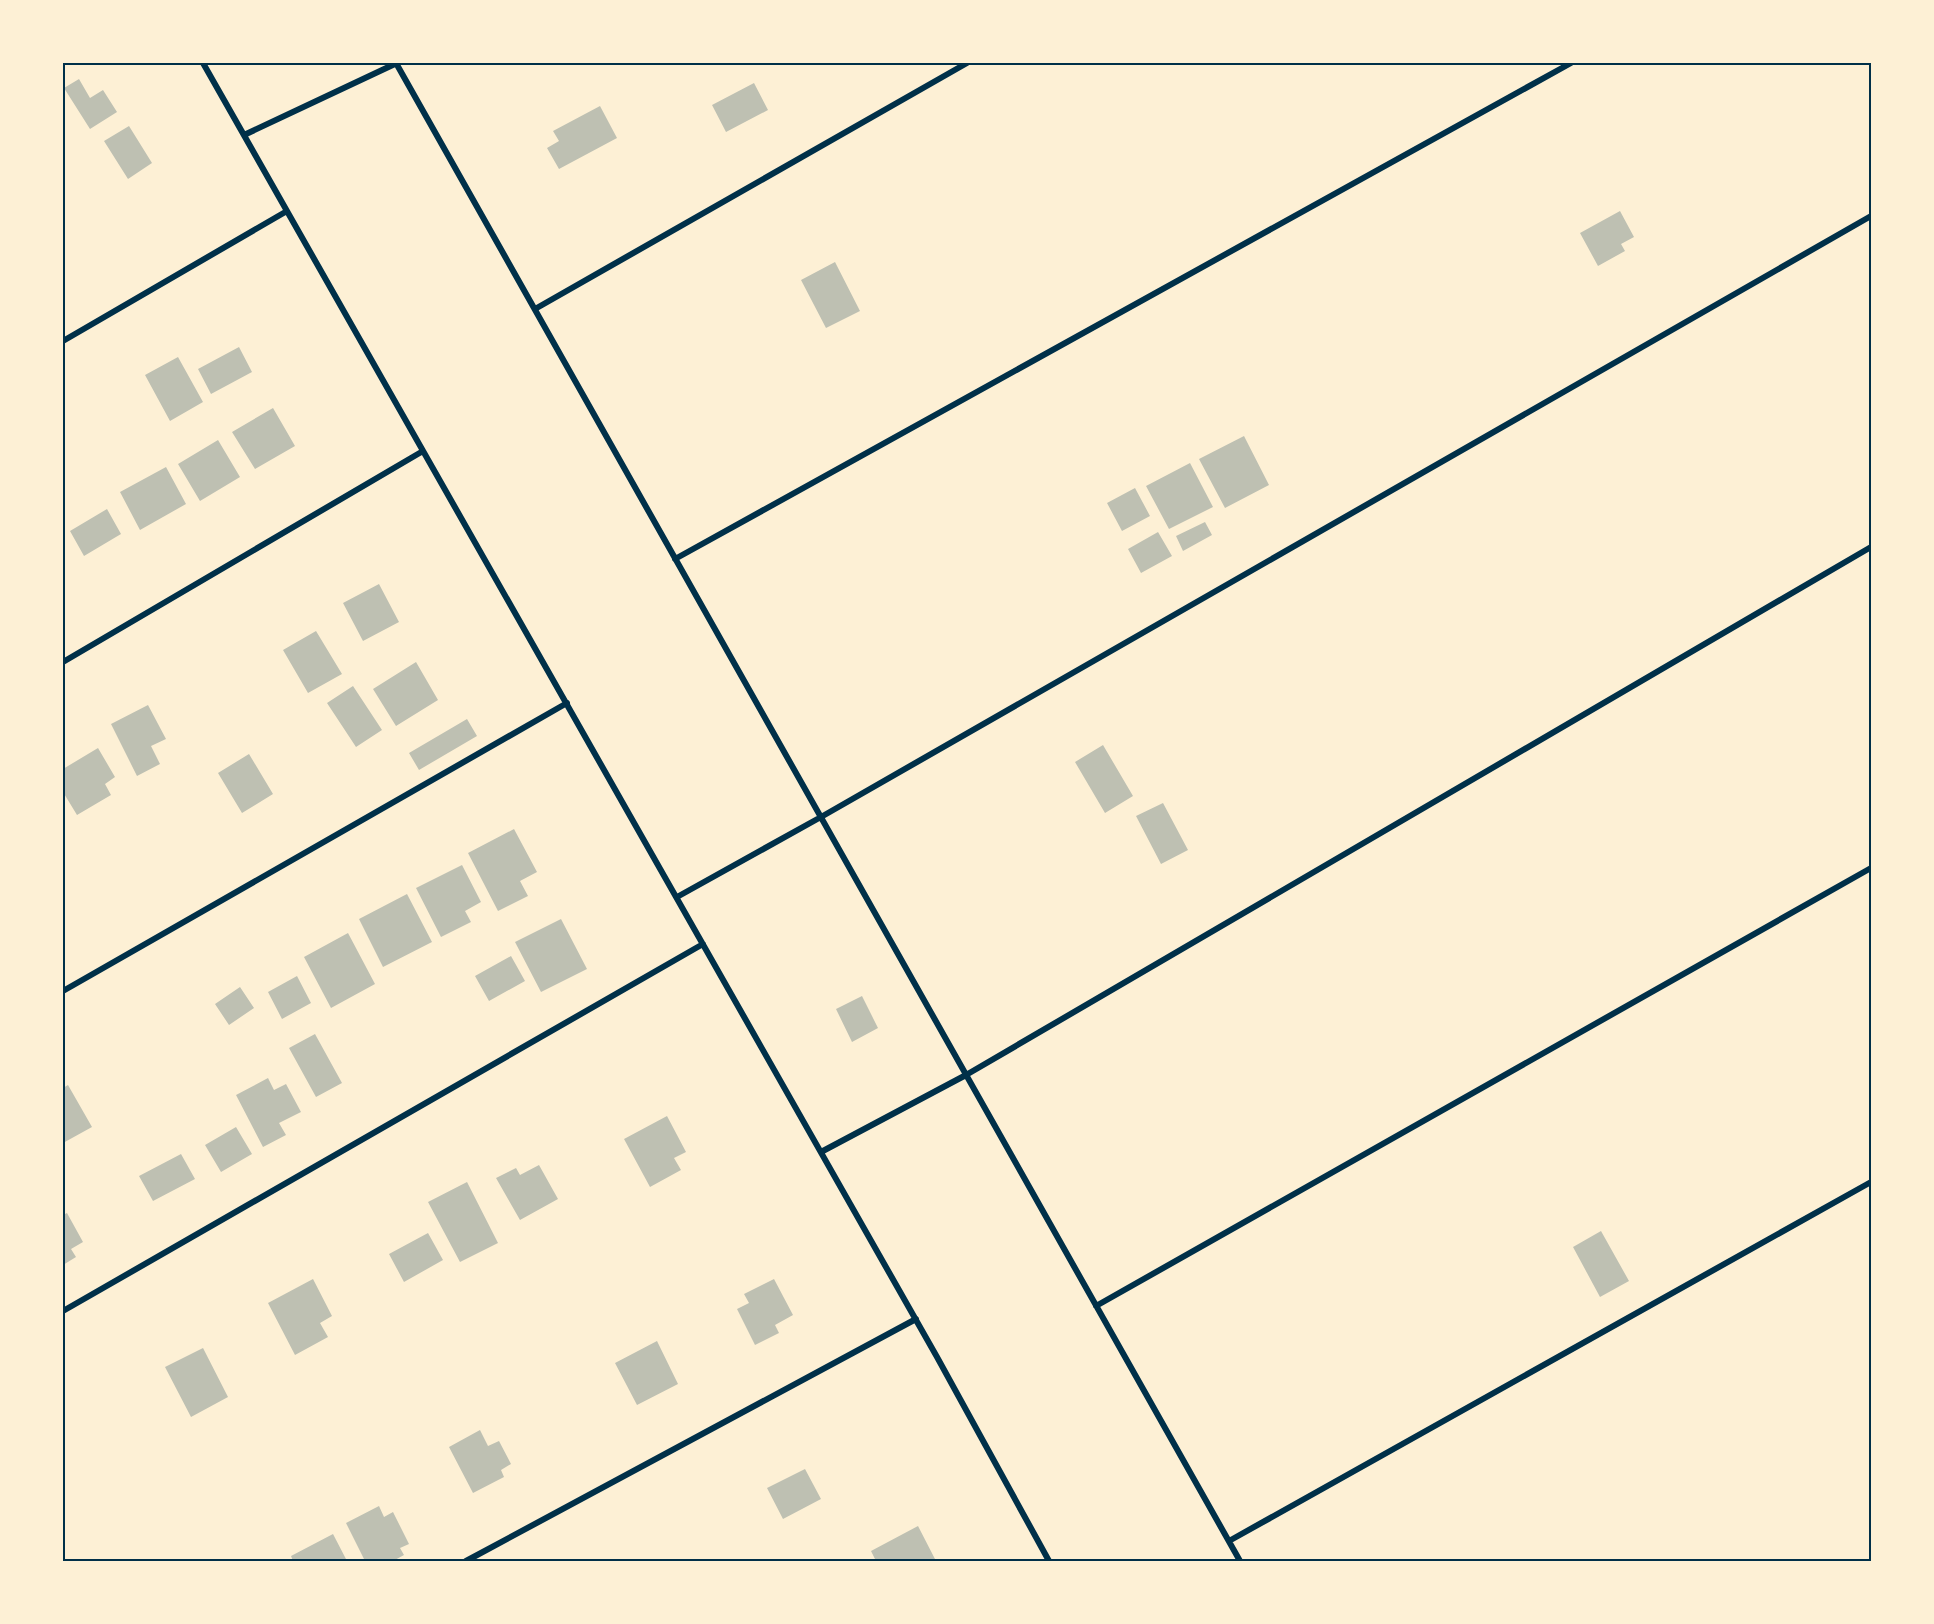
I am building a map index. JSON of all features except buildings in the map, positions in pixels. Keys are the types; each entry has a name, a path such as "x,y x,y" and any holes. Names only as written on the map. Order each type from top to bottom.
{"street":[{"path":"203,63 916,1319 1049,1561"},
{"path":"244,135 396,63 1240,1561"},
{"path":"535,309 967,63"},
{"path":"675,559 1571,63"},
{"path":"63,342 287,211"},
{"path":"677,897 821,817 1871,216"},
{"path":"63,663 423,451"},
{"path":"821,1152 966,1075 1871,547"},
{"path":"63,991 567,703"},
{"path":"1096,1306 1871,868"},
{"path":"63,1311 703,944"},
{"path":"1228,1541 1871,1182"},
{"path":"466,1561 916,1319"}]}
